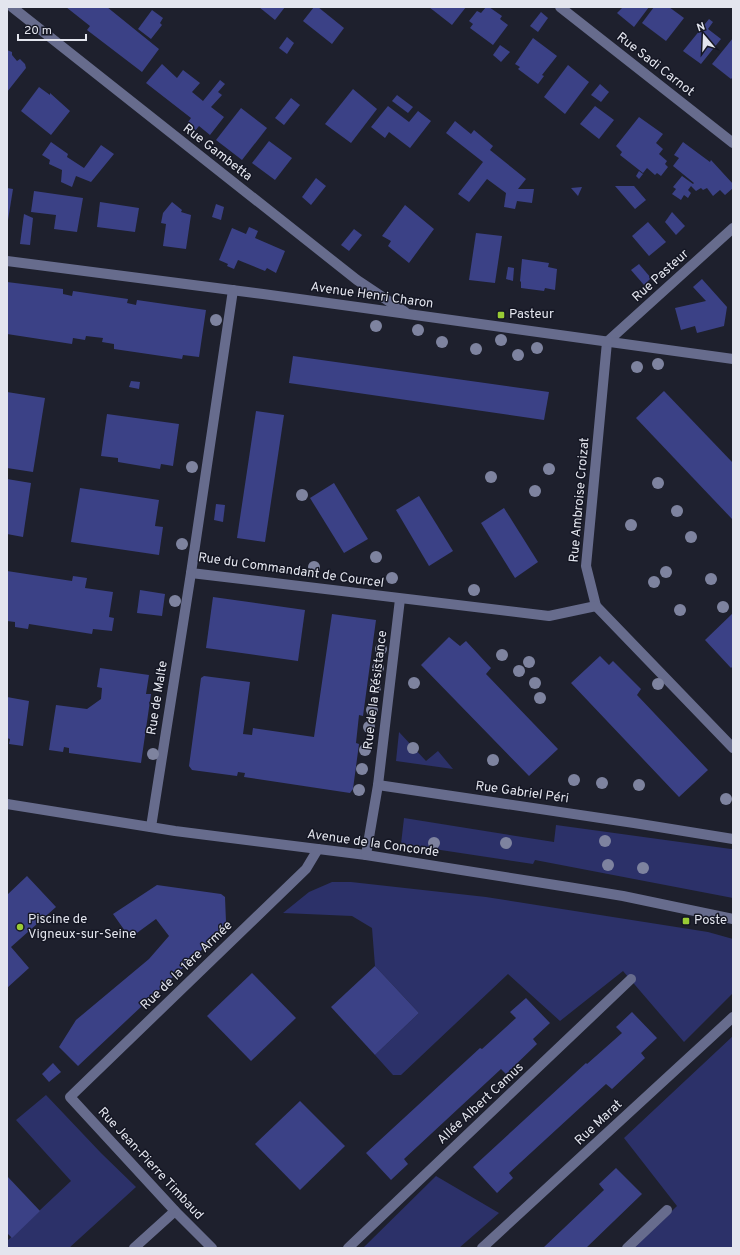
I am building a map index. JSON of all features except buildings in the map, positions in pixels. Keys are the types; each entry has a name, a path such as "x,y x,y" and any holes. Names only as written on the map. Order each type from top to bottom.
{"street":[{"name":"Rue Gambetta","path":"12,7 357,280 408,314"},
{"name":"Rue Sadi Carnot","path":"560,7 733,143"},
{"name":"Rue Pasteur","path":"607,342 733,228"},
{"name":"Avenue Henri Charon","path":"7,261 233,290 733,359"},
{"name":"Rue du Commandant de Courcel","path":"233,290 191,573 549,616 596,606"},
{"name":"Rue Ambroise Croizat","path":"607,342 586,566 596,606 733,748"},
{"name":"Rue de Malte","path":"151,826 191,573"},
{"name":"Rue de la Résistance","path":"378,785 400,599"},
{"name":"Rue Gabriel Péri","path":"378,785 619,820 733,839"},
{"path":"366,855 378,785"},
{"name":"Avenue de la Concorde","path":"7,804 151,826 366,855 624,896 733,919"},
{"name":"Rue de la 1ère Armée","path":"70,1097 306,869 318,849"},
{"name":"Allée Albert Camus","path":"348,1248 632,979"},
{"name":"Rue Marat","path":"482,1248 733,1016"},
{"name":"Rue Jean-Pierre Timbaud","path":"70,1097 175,1211 212,1248"},
{"path":"627,1248 667,1210"},
{"path":"134,1248 175,1211"}],"shaded area":[{"path":"399,732 426,761 438,751 453,769 396,761"},
{"path":"404,818 554,842 556,825 733,849 733,898 535,860 533,864 401,844"},
{"path":"332,882 351,882 486,897 708,932 733,939 733,993 684,1042 623,971 560,1021 508,974 401,1075 393,1075 375,1055 419,1013 375,966 372,928 352,916 283,913 309,892"},
{"path":"733,1036 733,1248 634,1248 677,1206 624,1138"},
{"path":"46,1095 101,1153 136,1187 69,1248 7,1248 7,1241 71,1181 16,1120"},
{"path":"436,1176 499,1213 459,1248 363,1248"}],"place":[{"name":"Pasteur","path":"501,315"},
{"name":"Poste","path":"686,921"},
{"name":"Piscine de Vigneux-sur-Seine","path":"20,927"}]}
